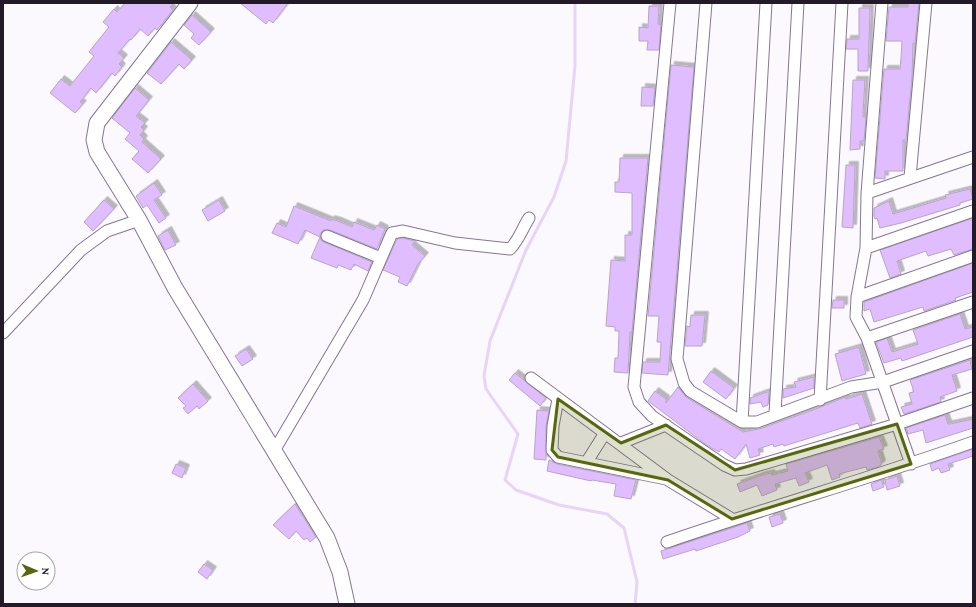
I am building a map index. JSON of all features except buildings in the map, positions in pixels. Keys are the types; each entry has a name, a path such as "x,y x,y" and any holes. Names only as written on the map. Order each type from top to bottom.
{"street":[{"path":"190,3 120,91 98,123 94,132 97,152 139,220 175,288 327,538 340,572 347,604"},
{"path":"670,3 634,388 639,402 652,416 724,465 735,470 746,469 897,424 973,398"},
{"path":"706,3 677,359 684,383 690,391 742,422 757,422 775,414 820,400 851,387 883,382 973,351"},
{"path":"742,422 766,3"},
{"path":"775,414 798,3"},
{"path":"820,400 842,3"},
{"path":"882,3 867,193 866,248 857,297 856,317 867,338 911,464"},
{"path":"910,177 926,3"},
{"path":"867,193 910,177 973,157"},
{"path":"866,248 973,211"},
{"path":"274,451 362,300 392,233 403,231 455,243 510,249 518,242 522,229 529,218"},
{"path":"3,333 81,250 108,231 139,220"},
{"path":"327,236 381,258"},
{"path":"857,297 973,256"},
{"path":"867,338 973,302"},
{"path":"531,378 605,433 621,443 668,480 732,519"},
{"path":"558,399 552,426 552,450 558,457 668,480"},
{"path":"621,443 666,425"},
{"path":"586,463 605,433"},
{"path":"667,542 732,519 911,464 973,442"}],"highlighted area":[{"path":"558,399 621,443 666,425 735,470 897,424 911,464 732,519 668,480 558,457 552,450"}],"waterway":[{"path":"575,3 575,66 566,161 554,197 526,250 490,341 484,376 486,389 518,434 505,480 516,490 559,505 607,514 624,528 637,582 635,604"}]}
